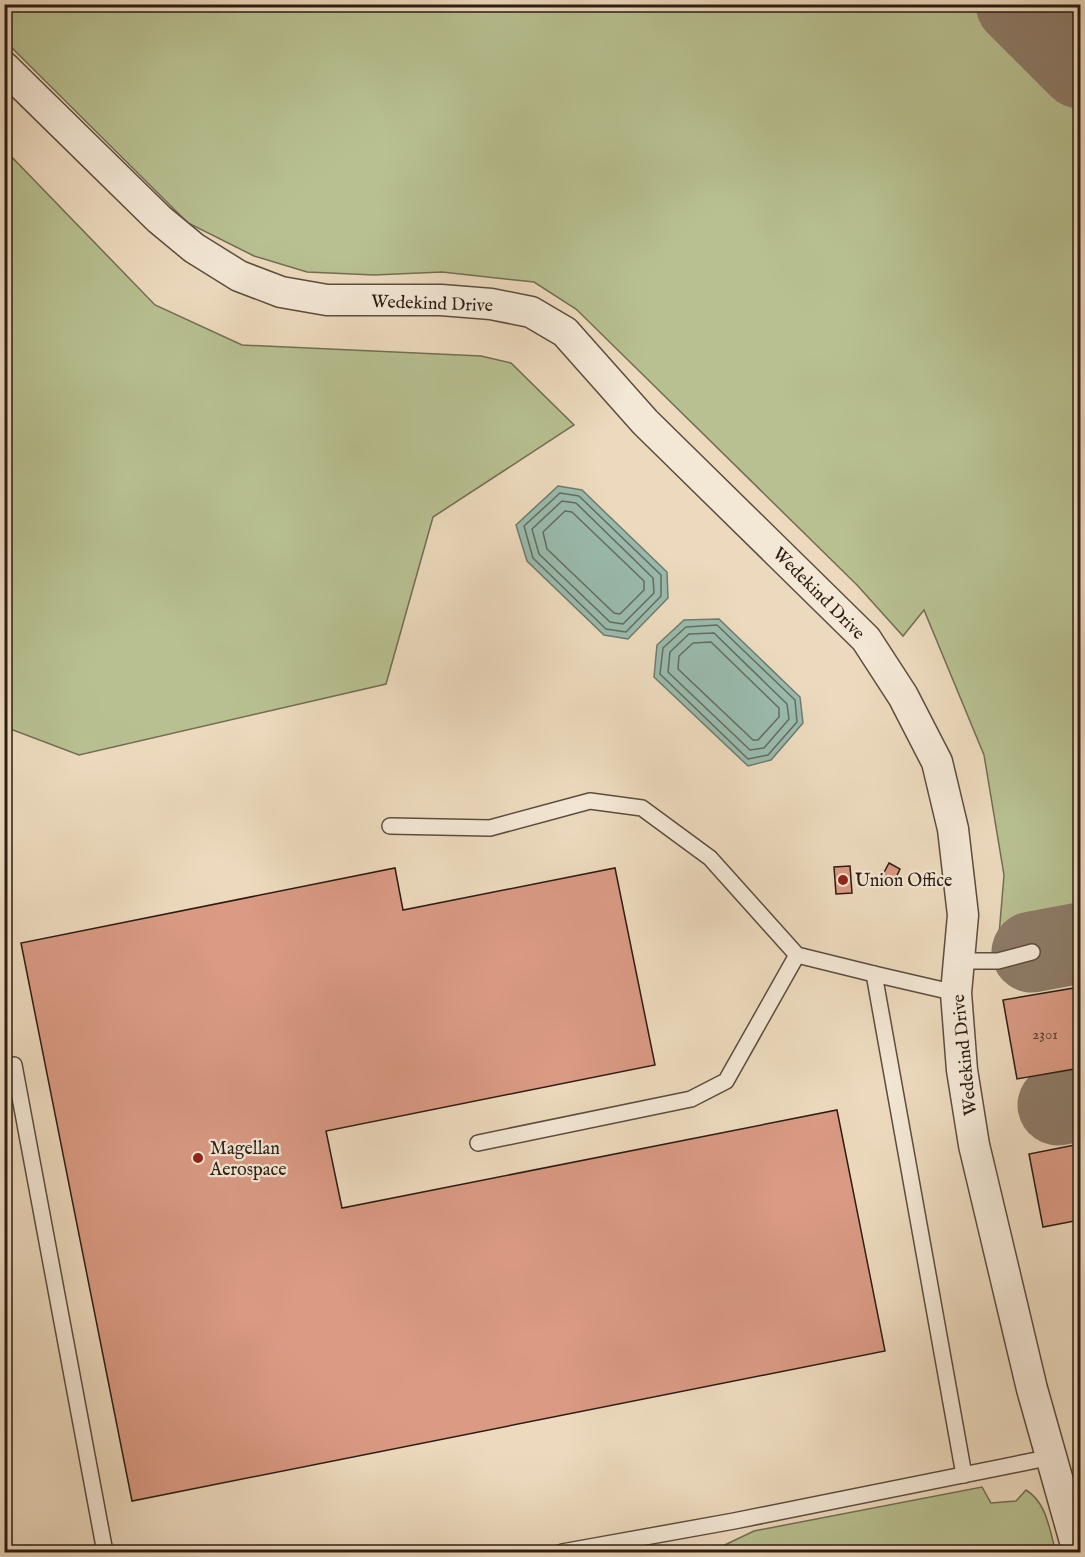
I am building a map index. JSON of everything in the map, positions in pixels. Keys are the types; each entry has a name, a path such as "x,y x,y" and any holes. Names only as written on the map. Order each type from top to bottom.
{"street":[{"name":"Wedekind Drive","path":"4,67 159,219 194,248 239,276 281,292 327,300 441,300 491,304 531,312 565,332 645,422 866,639 903,696 937,762 953,829 963,915 956,993 962,1070 974,1144 1032,1389 1078,1552"}],"lane":[{"path":"390,826 490,828 590,801 642,808 710,858 797,955 956,993"},
{"path":"959,961 998,961 1032,952"},
{"path":"478,1143 691,1099 726,1081 797,955"},
{"path":"874,974 964,1475"},
{"path":"14,1065 105,1552"},
{"path":"562,1552 1052,1457"}],"green space":[{"path":"4,5 977,5 1080,106 1080,930 998,947 1004,875 984,755 924,610 903,636 857,585 576,309 534,282 442,272 374,275 307,272 254,256 188,223 5,41"},
{"path":"1063,5 1080,5 1080,22"},
{"path":"5,150 155,305 242,345 481,356 511,363 574,425 433,517 386,684 79,755 5,727"},
{"path":"982,1487 991,1503 1016,1501 1026,1490 1033,1495 1043,1509 1056,1552 710,1552 754,1531"}],"water":[{"path":"558,486 582,490 667,572 668,598 628,639 604,635 527,561 516,525"},
{"path":"719,619 800,697 803,723 771,760 748,766 654,677 657,645 684,620"}],"building":[{"path":"889,863 900,869 892,886 880,880"},
{"name":"Union Office","path":"850,866 852,893 836,894 834,867"},
{"name":"Magellan Aerospace","path":"395,868 403,910 615,868 655,1065 326,1131 342,1208 837,1110 885,1351 132,1501 21,943"},
{"path":"1080,987 1080,1068 1017,1079 1003,1000"},
{"path":"1080,1144 1080,1220 1043,1227 1029,1154"}],"taxiway":[{"path":"1016,4 1080,68"},
{"path":"1032,952 1080,943"},
{"path":"1058,1105 1080,1101"}],"place":[{"name":"Union Office","path":"843,880"},
{"name":"Magellan Aerospace","path":"198,1158"}]}
